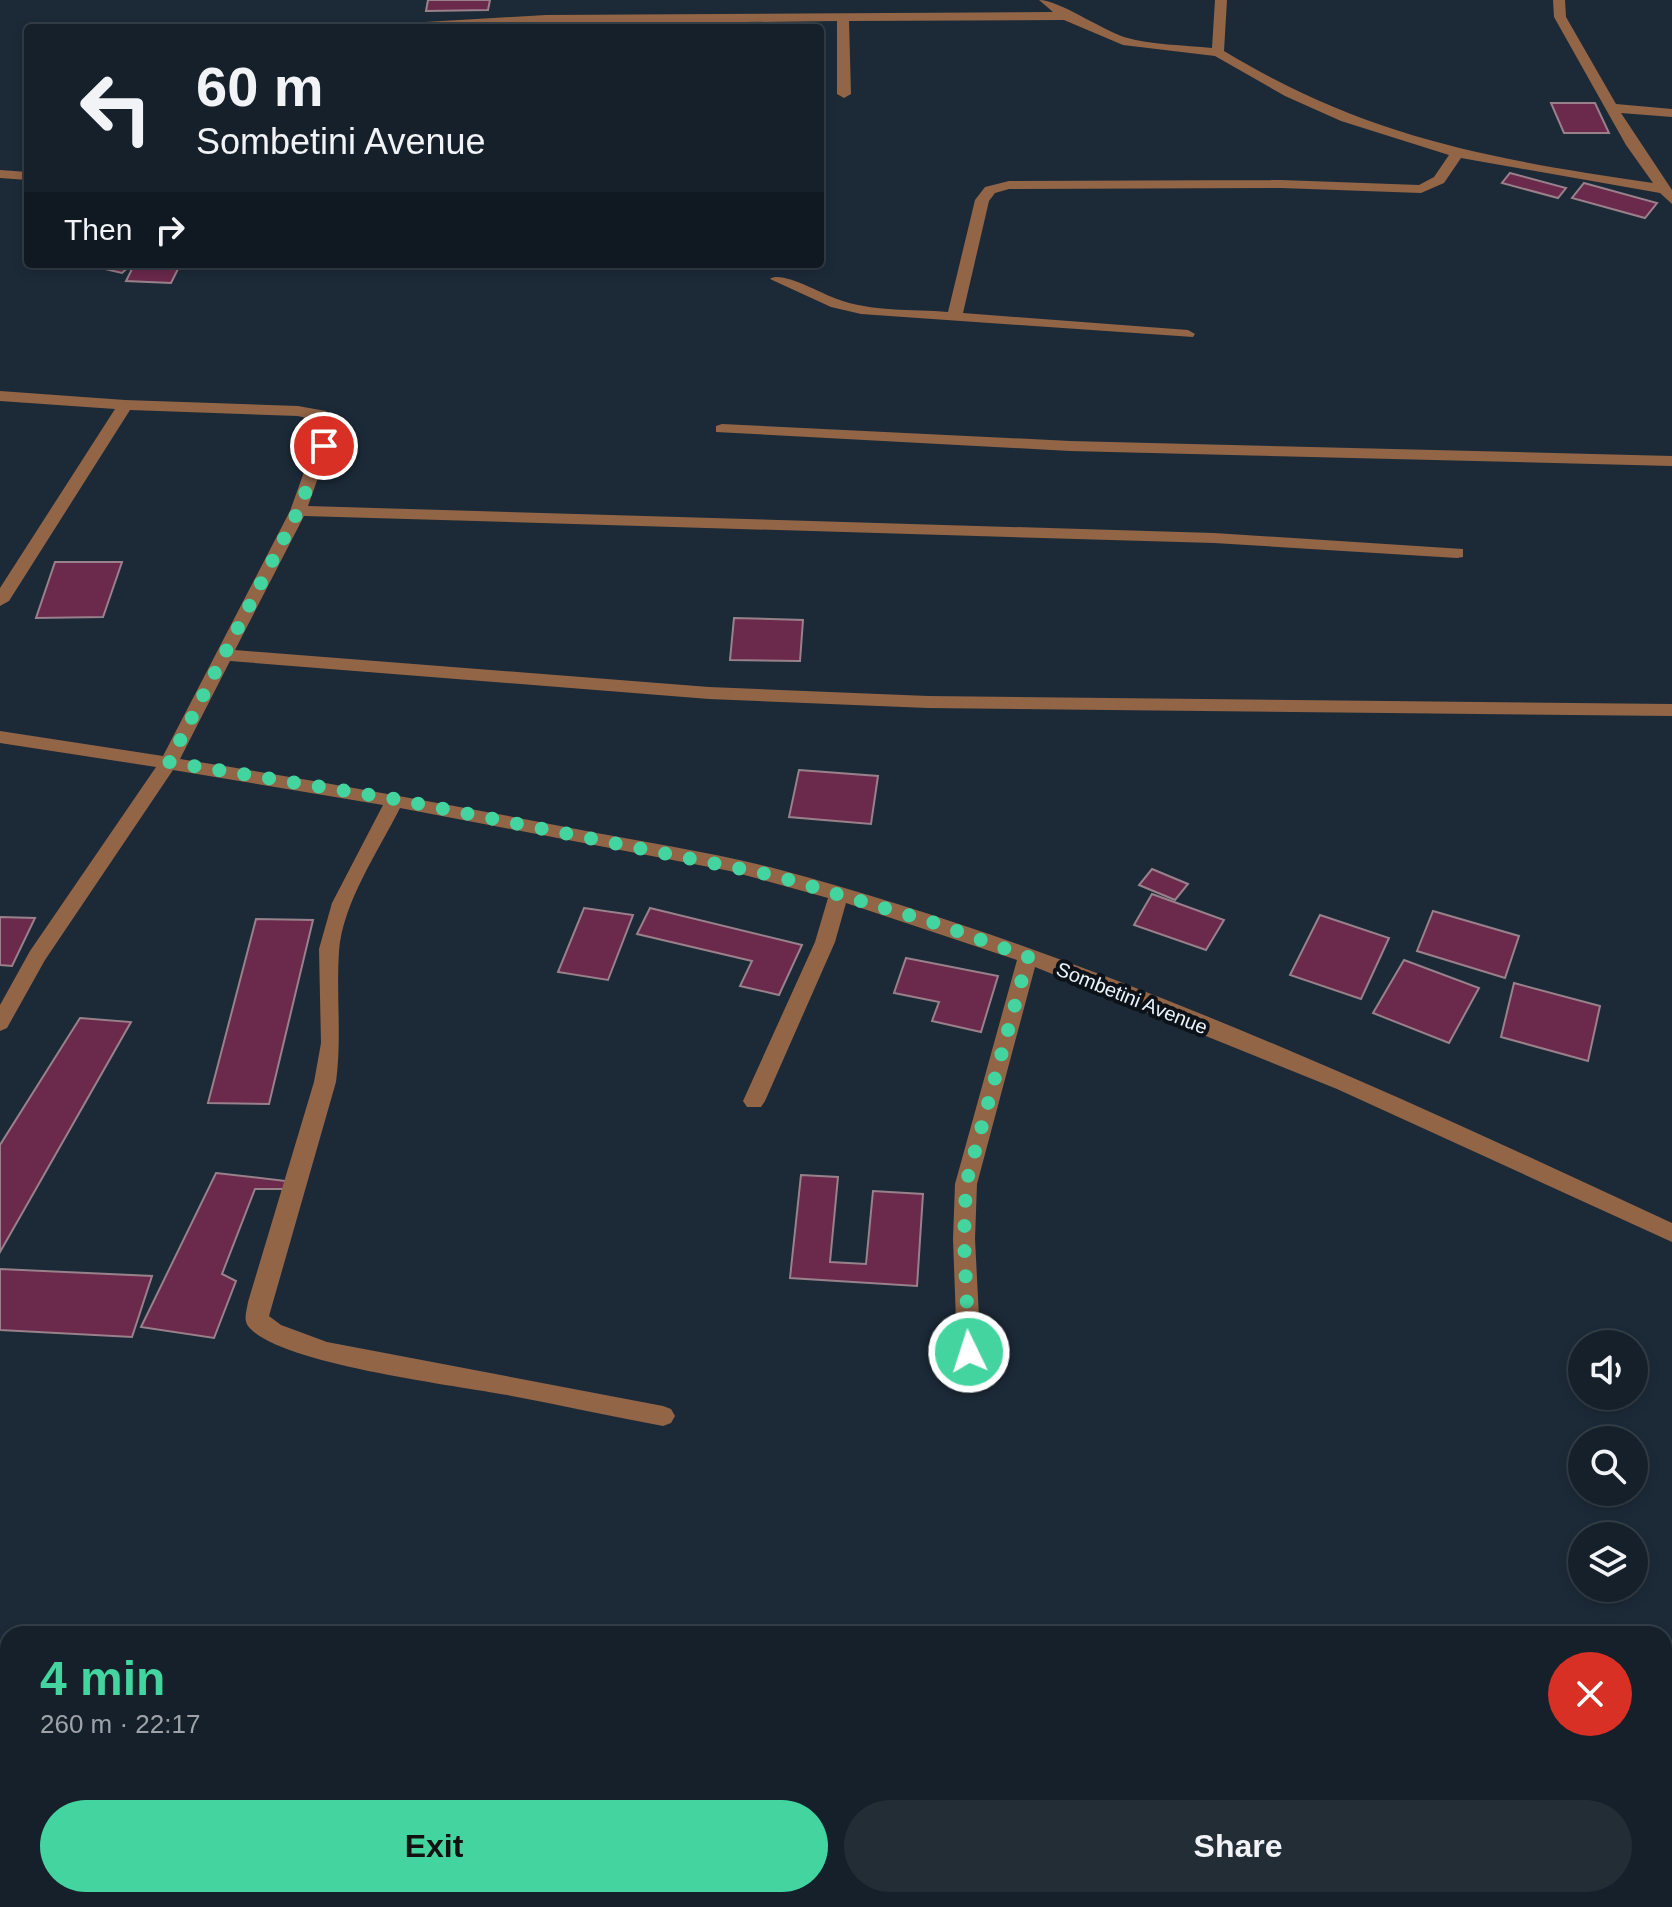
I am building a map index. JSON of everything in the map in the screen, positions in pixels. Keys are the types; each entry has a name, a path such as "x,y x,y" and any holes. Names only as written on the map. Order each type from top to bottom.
{"street":[{"path":"1045,0 1066,16 1123,41 1218,53 1294,95 1366,127 1459,151 1667,194"},
{"path":"1218,53 1221,0"},
{"path":"1559,0 1560,17 1667,194"},
{"path":"461,24 532,20 1066,16"},
{"path":"843,19 844,94"},
{"path":"1613,108 1672,113"},
{"path":"954,318 982,200 990,190 1009,185 1130,183 1421,189 1439,180 1459,151"},
{"path":"0,174 24,176"},
{"path":"777,279 849,308 1188,334"},
{"path":"0,396 320,414 330,421 298,511 169,762 37,956 0,1023"},
{"path":"0,601 125,405"},
{"path":"722,429 1070,446 1672,461"},
{"path":"298,511 1214,538 1457,553"},
{"path":"226,655 709,693 928,702 1672,710"},
{"name":"Sombetini Avenue","path":"0,737 395,799 776,876 935,923 1129,995 1450,1129 1672,1233"},
{"path":"395,799 342,903 329,949 331,1043 325,1082 257,1320 266,1330 293,1340 418,1373 477,1380 663,1416"},
{"path":"754,1101 825,942 839,895"},
{"path":"970,1376 964,1239 966,1184 1028,957"}],"building":[{"path":"428,0 490,0 488,10 426,11"},
{"path":"1551,103 1595,103 1609,133 1564,133"},
{"path":"1510,173 1566,188 1558,198 1502,183"},
{"path":"1584,183 1657,203 1645,218 1572,198"},
{"path":"106,268 128,268 122,273"},
{"path":"132,268 178,269 171,283 126,281"},
{"path":"55,562 122,562 103,617 36,618"},
{"path":"734,618 803,620 800,661 730,660"},
{"path":"799,770 878,776 871,824 789,817"},
{"path":"1152,869 1188,884 1175,900 1139,885"},
{"path":"1152,894 1224,920 1206,950 1134,925"},
{"path":"584,908 633,915 608,980 558,972"},
{"path":"650,908 802,945 779,995 740,986 752,961 637,934"},
{"path":"1433,911 1519,936 1505,978 1417,951"},
{"path":"1320,915 1389,938 1361,999 1290,975"},
{"path":"0,917 35,918 12,966 0,965"},
{"path":"256,919 313,920 269,1104 208,1103"},
{"path":"906,958 998,976 981,1032 932,1021 939,1002 894,993"},
{"path":"1404,960 1479,988 1449,1043 1373,1013"},
{"path":"1514,983 1600,1006 1588,1061 1501,1037"},
{"path":"80,1018 131,1022 0,1252 0,1145"},
{"path":"216,1173 286,1181 284,1189 255,1189 222,1274 236,1281 214,1338 141,1327"},
{"path":"801,1175 838,1177 830,1262 866,1264 873,1191 923,1194 917,1286 790,1278"},
{"path":"0,1269 152,1276 132,1337 0,1330"}],"route":[{"path":"324,446 298,511 169,762 395,799 776,876 935,923 1028,957 966,1184 964,1239 969,1352"}]}
